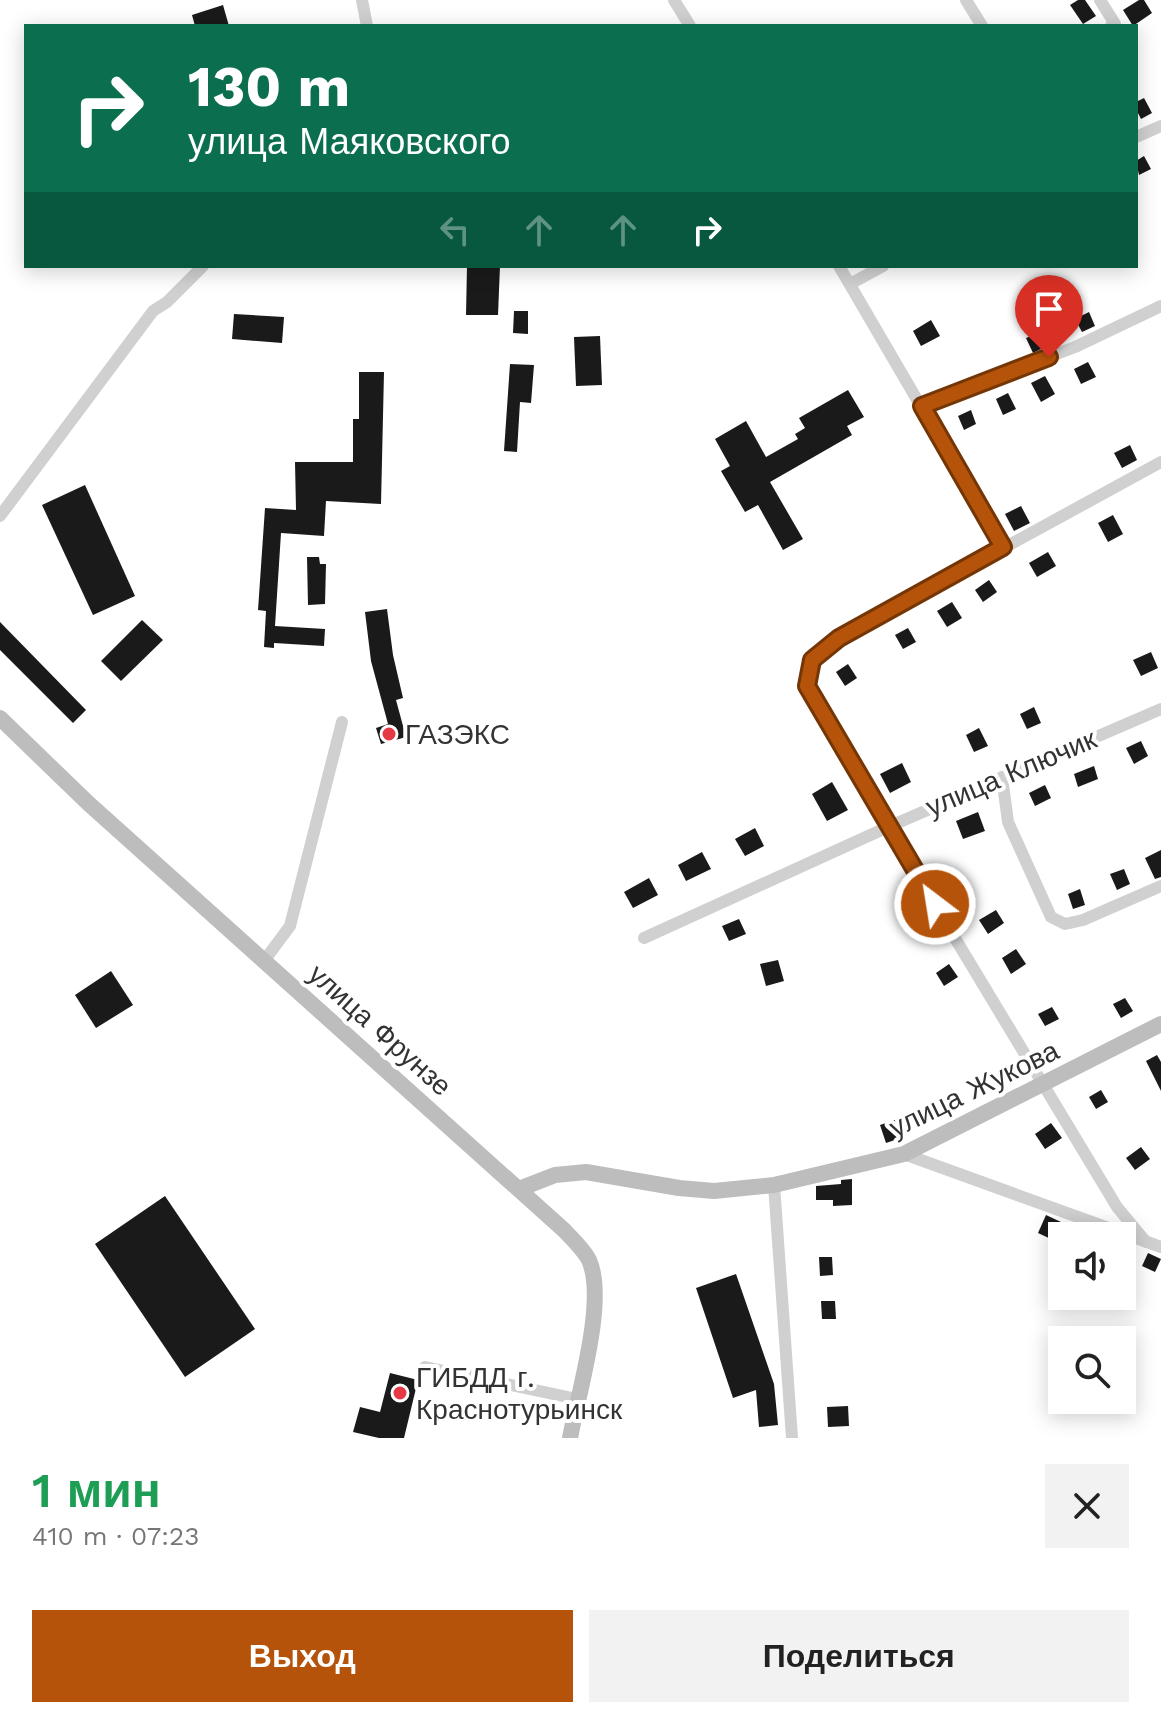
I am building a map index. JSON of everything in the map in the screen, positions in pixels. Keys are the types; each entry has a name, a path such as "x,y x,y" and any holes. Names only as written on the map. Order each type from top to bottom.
{"main road":[{"name":"улица Фрунзе","path":"0,718 88,803 565,1231 588,1259 595,1285 592,1326 570,1438"},
{"name":"улица Жукова","path":"519,1189 555,1175 586,1172 703,1190 774,1185 904,1154 1161,1024"}],"street":[{"path":"362,0 367,24"},
{"path":"674,0 689,24"},
{"path":"966,0 981,24"},
{"path":"1100,0 1115,24"},
{"path":"1138,136 1161,126"},
{"path":"0,516 153,311 167,302 201,268"},
{"path":"840,268 1003,547"},
{"path":"850,284 879,268"},
{"path":"922,406 1075,347 1161,306"},
{"path":"1146,1242 1117,1207 888,827 807,686 812,660 839,638 1161,462"},
{"name":"улица Ключик","path":"644,938 888,827 1161,709"},
{"path":"264,961 290,926 342,722"},
{"path":"1002,777 1008,822 1051,917 1065,924 1083,920 1161,886"},
{"path":"904,1154 1161,1247"},
{"path":"774,1185 792,1438"},
{"path":"425,1367 577,1399"}],"building":[{"path":"1085,0 1096,16 1083,24 1070,5"},
{"path":"1144,0 1152,13 1132,24 1123,10"},
{"path":"223,5 228,24 194,24 192,15"},
{"path":"1144,98 1152,113 1141,119 1138,101"},
{"path":"1144,156 1151,169 1139,175 1138,160"},
{"path":"467,268 500,268 498,315 466,315"},
{"path":"514,311 528,311 528,334 513,333"},
{"path":"1089,312 1095,326 1082,332 1075,319"},
{"path":"234,314 284,317 282,343 232,339"},
{"path":"931,320 940,336 921,346 913,331"},
{"path":"1057,326 1062,338 1033,353 1026,338"},
{"path":"600,336 602,385 576,386 574,337"},
{"path":"1088,362 1096,377 1081,384 1074,369"},
{"path":"510,364 534,365 531,403 520,402 517,452 504,451"},
{"path":"359,372 384,372 381,504 326,501 324,536 281,533 275,626 325,629 324,646 274,643 274,648 264,647 266,611 258,610 265,508 296,510 295,462 353,462 353,419 359,419"},
{"path":"1045,376 1055,394 1041,402 1031,383"},
{"path":"848,390 864,417 847,426 852,435 770,482 803,539 783,550 758,505 745,512 721,471 730,466 715,439 746,421 766,457 798,439 795,434 805,428 799,418"},
{"path":"1008,393 1016,409 1003,415 996,399"},
{"path":"971,410 976,424 964,430 958,416"},
{"path":"1130,445 1137,460 1122,468 1114,453"},
{"path":"85,485 135,596 93,615 42,505"},
{"path":"1021,506 1030,523 1014,531 1005,514"},
{"path":"1113,515 1123,534 1108,542 1098,523"},
{"path":"1048,552 1056,566 1037,577 1029,563"},
{"path":"307,557 319,557 320,564 326,564 325,604 308,605"},
{"path":"989,580 997,592 983,602 975,590"},
{"path":"952,602 962,618 947,627 937,611"},
{"path":"387,609 403,698 396,700 406,737 381,744 376,728 388,724 371,661 365,612"},
{"path":"142,620 163,640 121,681 101,661"},
{"path":"0,622 86,710 73,723 0,650"},
{"path":"908,628 916,642 903,649 895,635"},
{"path":"1151,652 1158,668 1141,676 1133,660"},
{"path":"848,664 857,678 845,686 836,672"},
{"path":"1034,707 1041,723 1027,729 1020,714"},
{"path":"979,728 988,746 974,752 966,735"},
{"path":"1141,741 1148,756 1134,764 1126,748"},
{"path":"902,763 911,782 890,793 880,774"},
{"path":"1094,766 1098,779 1078,787 1074,774"},
{"path":"832,782 848,810 827,821 812,794"},
{"path":"1045,785 1051,798 1035,806 1029,793"},
{"path":"978,812 985,831 963,839 956,821"},
{"path":"755,828 764,846 745,856 735,839"},
{"path":"1161,850 1161,877 1155,879 1145,858"},
{"path":"702,852 711,869 686,881 678,865"},
{"path":"1124,869 1130,884 1117,890 1110,874"},
{"path":"649,878 658,895 633,908 624,892"},
{"path":"1080,889 1085,905 1073,909 1068,894"},
{"path":"996,910 1004,923 988,934 979,920"},
{"path":"925,917 934,931 920,939 912,925"},
{"path":"739,919 746,934 729,941 722,926"},
{"path":"1016,949 1026,964 1011,974 1002,958"},
{"path":"778,960 784,981 766,986 760,964"},
{"path":"949,964 958,977 944,986 936,973"},
{"path":"111,971 133,1005 96,1028 75,995"},
{"path":"1125,998 1133,1011 1121,1018 1113,1004"},
{"path":"1052,1007 1059,1019 1045,1026 1038,1014"},
{"path":"1157,1055 1161,1062 1161,1091 1146,1061"},
{"path":"1101,1090 1108,1102 1096,1109 1089,1097"},
{"path":"898,1119 904,1137 886,1143 880,1125"},
{"path":"1051,1123 1062,1138 1045,1149 1035,1134"},
{"path":"1141,1147 1150,1159 1135,1170 1126,1158"},
{"path":"852,1179 852,1205 833,1206 833,1200 816,1200 816,1186 841,1184 841,1180"},
{"path":"165,1196 255,1329 185,1377 95,1244"},
{"path":"1046,1215 1061,1222 1048,1222 1048,1238 1038,1233"},
{"path":"1148,1253 1161,1259 1155,1272 1142,1266"},
{"path":"819,1257 832,1257 833,1275 820,1276"},
{"path":"736,1274 774,1384 778,1425 759,1427 756,1390 733,1398 696,1288"},
{"path":"821,1301 835,1301 836,1319 822,1319"},
{"name":"ГИБДД г. Краснотурьинск","path":"390,1373 418,1380 404,1438 379,1438 353,1432 360,1407 380,1412"},
{"path":"848,1406 849,1426 828,1427 827,1407"}],"place":[{"name":"ГАЗЭКС","path":"389,734"},
{"name":"ГИБДД г. Краснотурьинск","path":"400,1393"}],"route":[{"path":"935,904 807,686 812,660 839,638 1003,547 922,406 1049,357"}]}
